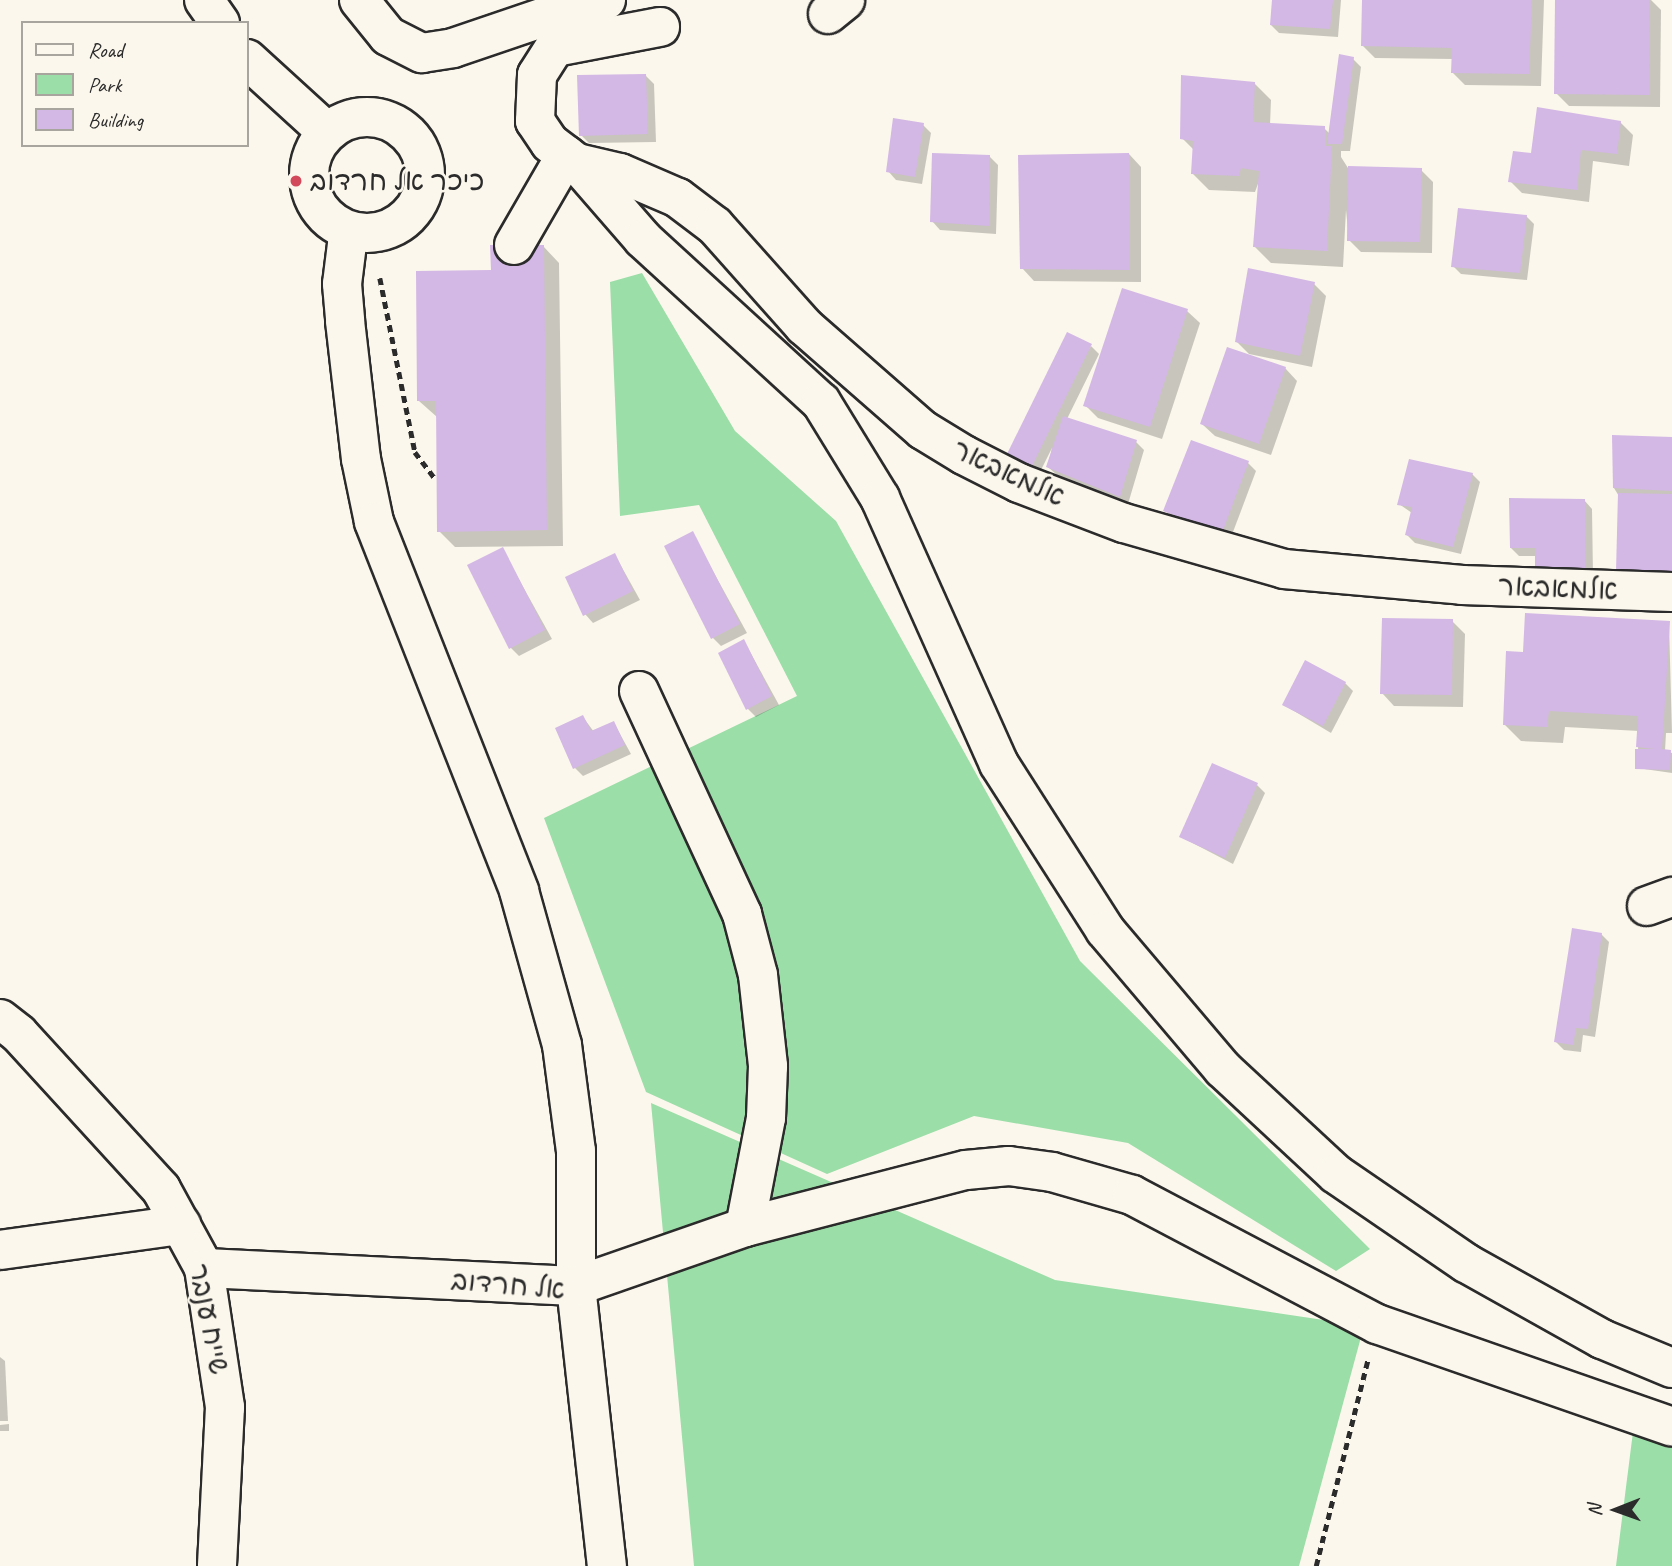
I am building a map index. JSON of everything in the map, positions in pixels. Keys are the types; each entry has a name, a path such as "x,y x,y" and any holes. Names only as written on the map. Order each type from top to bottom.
{"street":[{"path":"204,0 219,21"},
{"path":"359,0 387,36 422,53 453,48 594,2"},
{"path":"594,2 555,47 537,75 535,121 550,143 571,159 643,239 821,402 880,498 999,764 1105,930 1223,1069 1336,1174 1466,1263 1602,1339 1672,1368"},
{"path":"555,47 660,27"},
{"path":"248,60 327,132"},
{"path":"362,232 328,218 311,189 312,156 327,132 351,119 379,118 404,130 420,152 425,179 417,205 397,224 362,232 347,244 342,284 353,398 369,497 402,600 519,891 538,951 562,1045 576,1151 576,1286 745,1227 966,1170 1009,1166 1052,1172 1132,1195 1377,1324 1672,1427"},
{"path":"514,245 571,159"},
{"name":"אלמאבאר","path":"571,159 620,173 678,198 715,226 804,326 923,430 1019,483 1124,523 1283,569 1462,585 1672,592"},
{"path":"639,691 742,915 758,975 768,1066 766,1118 745,1227"},
{"name":"שייח ענבר","path":"0,1019 19,1034 161,1189 204,1268 225,1407 217,1566"},
{"path":"0,1250 181,1225"},
{"name":"אל חרדוב","path":"204,1268 576,1286 607,1566"},
{"path":"1579,1393 1602,1339"}],"path":[{"path":"362,232 415,452 436,480"},
{"path":"1316,1566 1377,1324"}],"green space":[{"path":"642,273 735,431 836,521 1080,961 1370,1249 1336,1271 1128,1143 974,1116 827,1174 646,1092 544,818 797,696 699,505 620,516 610,282"},
{"path":"651,1103 1055,1280 1364,1326 1299,1566 694,1566"},
{"path":"1634,1424 1672,1444 1672,1566 1616,1566"}],"building":[{"path":"1272,0 1333,0 1330,29 1270,25"},
{"path":"1362,0 1532,0 1529,74 1451,73 1452,48 1361,46"},
{"path":"1555,0 1650,0 1649,95 1554,94"},
{"path":"1339,54 1354,57 1342,144 1327,144"},
{"path":"646,74 648,134 579,136 577,75"},
{"path":"1181,75 1255,82 1253,122 1325,126 1325,146 1332,146 1327,251 1253,247 1259,171 1241,168 1239,176 1191,174 1193,141 1180,139"},
{"path":"1537,107 1621,121 1617,154 1581,150 1577,190 1508,182 1513,151 1531,153"},
{"path":"893,118 924,123 915,177 886,172"},
{"path":"932,153 990,155 989,226 930,222"},
{"path":"1129,153 1129,270 1020,269 1018,155"},
{"path":"1348,166 1422,168 1420,242 1347,241"},
{"path":"1458,208 1527,215 1520,273 1451,267"},
{"path":"490,245 544,245 547,530 437,532 436,401 417,401 416,271 491,270"},
{"path":"1248,268 1315,282 1300,356 1235,342"},
{"path":"1122,288 1188,309 1150,427 1083,406"},
{"path":"1067,332 1092,344 1031,468 1006,456"},
{"path":"1227,347 1286,367 1259,444 1200,424"},
{"path":"1063,416 1137,440 1120,497 1046,467"},
{"path":"1612,435 1672,437 1672,491 1613,488"},
{"path":"1191,440 1249,461 1222,533 1163,511"},
{"path":"1409,459 1473,473 1453,547 1405,535 1412,507 1397,505"},
{"path":"1618,493 1672,494 1672,573 1616,572"},
{"path":"1509,498 1585,499 1586,568 1535,568 1535,548 1510,548"},
{"path":"693,531 740,624 711,639 664,546"},
{"path":"503,547 545,630 509,649 467,565"},
{"path":"615,553 633,591 583,616 565,577"},
{"path":"1525,613 1670,621 1662,749 1671,750 1670,770 1635,769 1635,749 1655,749 1636,747 1638,716 1549,711 1547,727 1503,725 1506,651 1523,652"},
{"path":"1382,618 1453,619 1452,695 1380,694"},
{"path":"744,639 772,696 746,710 718,653"},
{"path":"1305,660 1346,682 1323,726 1282,705"},
{"path":"583,715 591,731 614,721 625,745 573,769 555,728"},
{"path":"1212,763 1258,783 1225,858 1179,837"},
{"path":"1572,928 1602,933 1588,1029 1576,1028 1573,1045 1554,1042"}],"place":[{"name":"כיכר אל חרדוב","path":"296,181"}]}
